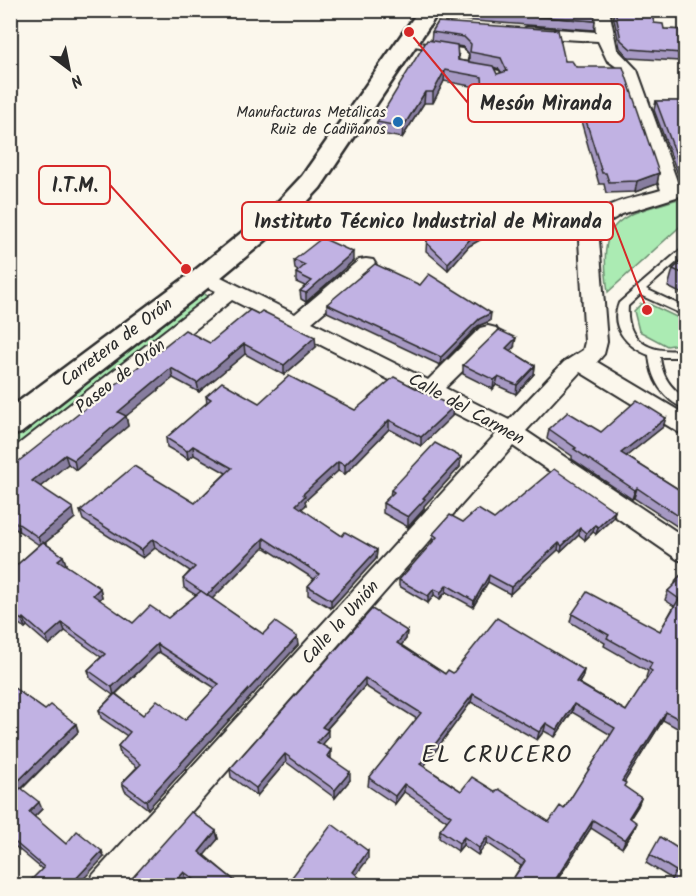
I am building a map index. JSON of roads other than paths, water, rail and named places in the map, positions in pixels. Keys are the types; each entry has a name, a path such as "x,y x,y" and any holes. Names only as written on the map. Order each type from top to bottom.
{"street":[{"path":"602,11 606,37 612,55 625,63 629,70 678,190"},
{"name":"Carretera de Orón","path":"10,425 268,227 298,198 424,26"},
{"path":"512,32 606,37"},
{"name":"Calle la Unión","path":"104,885 511,432 580,362 593,354 596,342 589,240 600,219 615,210 678,190"},
{"path":"297,324 366,265"},
{"name":"Calle del Carmen","path":"204,277 511,432 686,552"},
{"name":"Paseo de Orón","path":"10,464 231,290"},
{"name":"Calle del Carmen","path":"438,383 488,333"},
{"path":"580,362 686,426"}],"lane":[{"name":"Carretera de Orón","path":"424,26 464,56 461,66 496,73 500,81"},
{"path":"686,248 623,305 623,327 633,341 654,352 668,356 686,353"},
{"path":"639,290 686,313"},
{"path":"654,352 656,374 660,382 686,405"}],"place":[{"name":"Mesón Miranda","path":"409,32"},
{"name":"Manufacturas Metálicas Ruiz de Cadiñanos","path":"398,122"},
{"name":"I.T.M.","path":"186,269"},
{"name":"Instituto Técnico Industrial de Miranda","path":"647,310"}],"district":[{"name":"EL CRUCERO","path":"497,755"}]}
